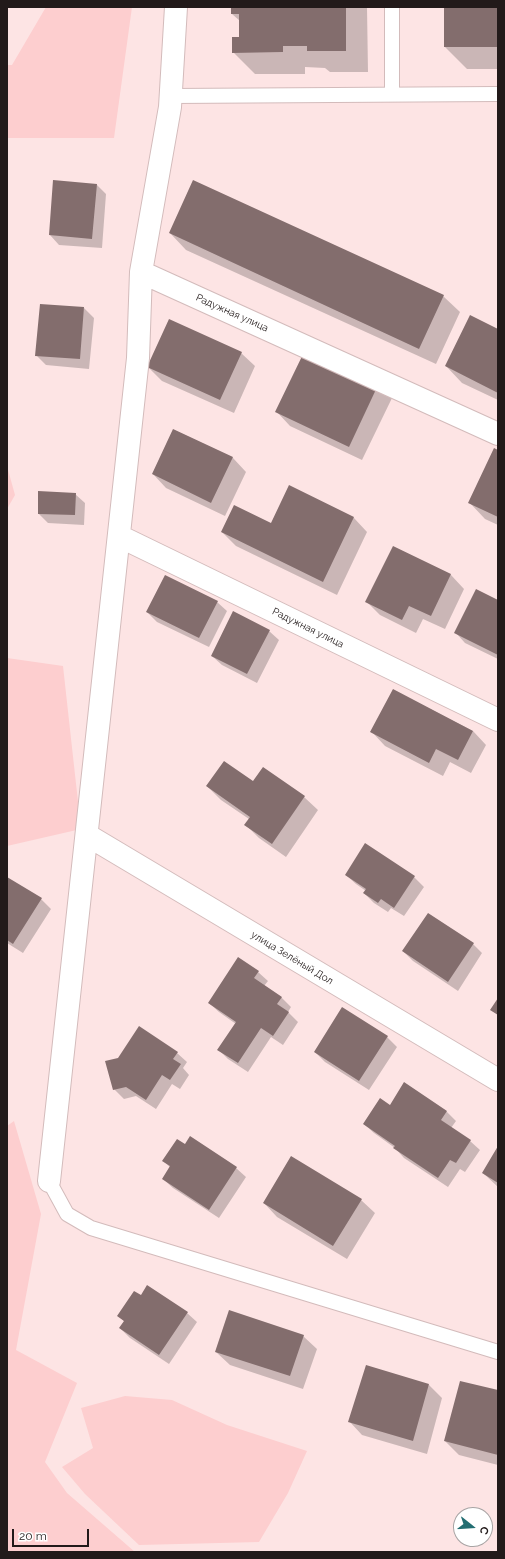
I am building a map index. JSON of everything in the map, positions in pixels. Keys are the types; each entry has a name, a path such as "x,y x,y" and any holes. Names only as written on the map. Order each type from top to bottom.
{"street":[{"path":"48,1181 138,358 141,272 171,96 176,7"},
{"name":"Радужная улица","path":"141,272 498,434"},
{"name":"Радужная улица","path":"119,536 498,720"},
{"name":"улица Зелёный Дол","path":"87,835 498,1080"}],"lane":[{"path":"392,7 392,94"},
{"path":"171,96 498,94"},
{"path":"48,1181 67,1214 92,1228 498,1352"}],"shaded area":[{"path":"46,7 132,7 114,138 7,138 7,65 12,65"},
{"path":"7,466 15,495 7,509"},
{"path":"7,658 63,666 81,829 7,846"},
{"path":"14,1121 41,1214 16,1350 77,1383 45,1462 67,1493 135,1552 7,1552 7,1126"},
{"path":"125,1396 172,1400 227,1425 307,1451 288,1493 259,1542 139,1545 85,1494 62,1467 93,1448 81,1408"}],"building":[{"path":"231,7 346,7 346,51 307,51 307,46 283,46 283,52 232,53 232,37 239,37 239,14 231,14"},
{"path":"444,7 498,7 498,47 444,47"},
{"path":"53,180 97,184 92,239 49,235"},
{"path":"193,180 444,295 419,349 169,233"},
{"path":"40,304 84,307 80,359 35,356"},
{"path":"470,315 498,329 498,393 445,366"},
{"path":"169,319 242,352 220,400 147,367"},
{"path":"306,348 379,383 349,447 275,412"},
{"path":"173,429 233,457 211,503 152,474"},
{"path":"494,448 498,450 498,517 468,503"},
{"path":"289,485 354,517 323,582 221,532 234,505 271,523"},
{"path":"38,491 76,493 75,515 38,514"},
{"path":"393,546 451,574 431,616 409,606 402,620 365,602"},
{"path":"165,575 218,601 199,638 146,612"},
{"path":"476,589 498,600 498,655 454,633"},
{"path":"233,611 270,630 247,674 211,656"},
{"path":"393,689 473,731 458,760 436,749 429,763 370,732"},
{"path":"224,761 253,781 263,767 305,796 272,844 244,825 250,817 206,786"},
{"path":"365,843 415,876 394,908 381,899 378,903 363,893 366,889 345,875"},
{"path":"7,877 42,898 13,944 7,940"},
{"path":"428,913 474,943 448,982 402,951"},
{"path":"238,957 259,971 254,978 282,997 277,1004 289,1012 273,1036 261,1028 238,1063 217,1050 236,1022 208,1003"},
{"path":"498,998 498,1015 490,1010"},
{"path":"342,1007 388,1036 359,1081 314,1052"},
{"path":"139,1026 178,1052 173,1059 181,1064 170,1080 162,1075 146,1100 126,1087 113,1090 105,1061 118,1058"},
{"path":"404,1082 447,1111 441,1120 471,1140 456,1163 450,1160 438,1178 393,1148 395,1146 363,1124 380,1098 390,1105"},
{"path":"190,1136 237,1167 209,1210 162,1179 170,1166 162,1161 177,1139 185,1144"},
{"path":"498,1146 498,1183 482,1173"},
{"path":"291,1156 362,1199 333,1246 263,1203"},
{"path":"147,1285 188,1312 159,1355 119,1328 124,1321 117,1316 134,1291 141,1295"},
{"path":"229,1310 304,1335 290,1376 215,1352"},
{"path":"366,1365 429,1384 413,1441 348,1422"},
{"path":"460,1381 498,1390 498,1455 444,1441"}]}
